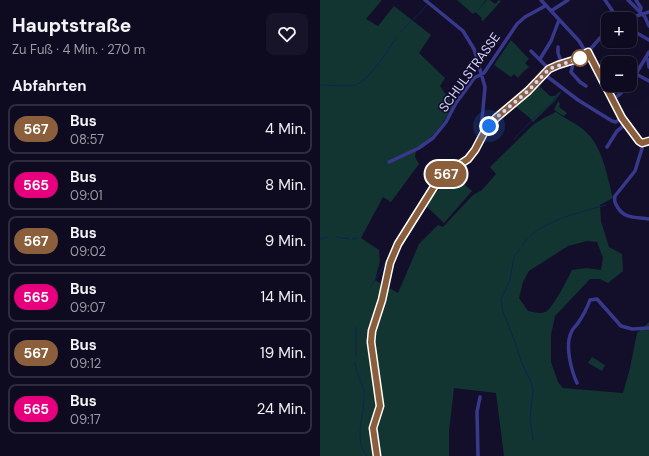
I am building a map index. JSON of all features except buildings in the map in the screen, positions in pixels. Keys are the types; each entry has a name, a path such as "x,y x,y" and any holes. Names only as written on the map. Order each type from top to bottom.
{"street":[{"path":"425,0 463,31 474,49 485,91 482,120 485,131"},
{"path":"541,0 545,6 577,37 588,52 622,118 639,141 649,141"},
{"path":"551,11 568,0"},
{"path":"605,0 613,12"},
{"path":"628,0 642,14 649,26"},
{"path":"636,0 641,8 642,14"},
{"name":"SCHULSTRASSE","path":"389,162 419,148 433,138 446,122 456,103 474,78 481,76 513,29 525,17 545,6"},
{"path":"637,16 649,12"},
{"path":"540,59 551,41 560,20"},
{"path":"637,33 649,40"},
{"path":"377,456 373,428 380,406 371,342 372,331 382,300 390,263 398,244 437,182 444,175 468,159 475,150 485,131 496,118 528,91 549,69 574,61 588,52 601,37"},
{"path":"558,47 558,53 562,64"},
{"path":"532,51 549,69"},
{"path":"637,72 649,52"},
{"path":"646,58 648,60 649,67"},
{"path":"574,61 571,72 586,86"},
{"path":"544,74 565,90 613,121 617,121 622,118"},
{"path":"637,75 649,81"},
{"path":"612,100 622,92"},
{"path":"607,147 617,131 626,124"},
{"path":"644,142 637,167 615,196 614,200 621,212 625,215 649,219"},
{"path":"577,383 572,371 569,357 569,336 585,312 590,300 597,299 622,326 632,329 649,328"},
{"path":"478,456 477,412 480,397"}],"green space":[{"path":"320,0 382,0 366,19 378,26 394,6 431,35 419,53 445,78 440,86 453,105 438,130 416,150 415,157 419,164 391,202 383,197 361,238 379,250 380,261 375,280 398,293 419,244 438,225 443,227 473,195 482,190 496,174 490,167 533,125 556,112 575,124 585,131 591,138 604,162 613,198 600,205 601,221 609,247 622,254 623,271 608,283 600,279 590,279 555,316 551,335 551,362 558,382 563,388 623,393 637,333 649,322 649,456 504,456 496,393 454,388 449,431 449,456 320,456","holes":["587,241 597,242 603,258 601,270 587,268 572,270 557,298 547,311 540,313 528,311 519,298 523,282 529,271 568,246","371,371 373,371 378,402 376,402"]},
{"path":"457,0 486,0 476,12 487,0 490,0 495,4 499,0 501,1 483,21 481,20 482,18 475,12 473,14"},
{"path":"511,40 529,59 525,63 529,67 518,78 514,74 511,77 494,65"},
{"path":"537,84 550,96 555,96 561,92 555,101 533,122 515,106"},
{"path":"558,101 560,104 559,107 567,113 564,116 554,110"},
{"path":"453,174 472,191 444,223 425,205"},
{"path":"592,357 605,365 602,371 588,363"}],"waterway":[{"path":"401,32 427,5"},
{"path":"320,85 352,86 360,82 372,72 396,38"},
{"path":"514,139 534,118 551,104 560,92"},
{"path":"522,246 537,230 548,224 606,205"},
{"path":"389,256 418,207"},
{"path":"320,239 328,237"},
{"path":"336,237 349,239"},
{"path":"352,239 358,238"},
{"path":"520,249 515,255 510,280 501,299 503,312 521,361 531,382 533,391 530,418 533,440"},
{"path":"370,288 387,260"},
{"path":"356,327 356,355"},
{"path":"355,363 364,392 360,442 367,456"}],"bus line":[{"name":"567","path":"377,456 373,428 380,406 371,348 372,331 382,300 392,257 398,244 437,182 444,175 468,159 475,150 485,131 496,118 528,91 549,69 577,59 588,52 622,118 639,141 642,143 649,141"}],"route":[{"path":"489,126 496,118 528,91 549,69 580,58"}]}
